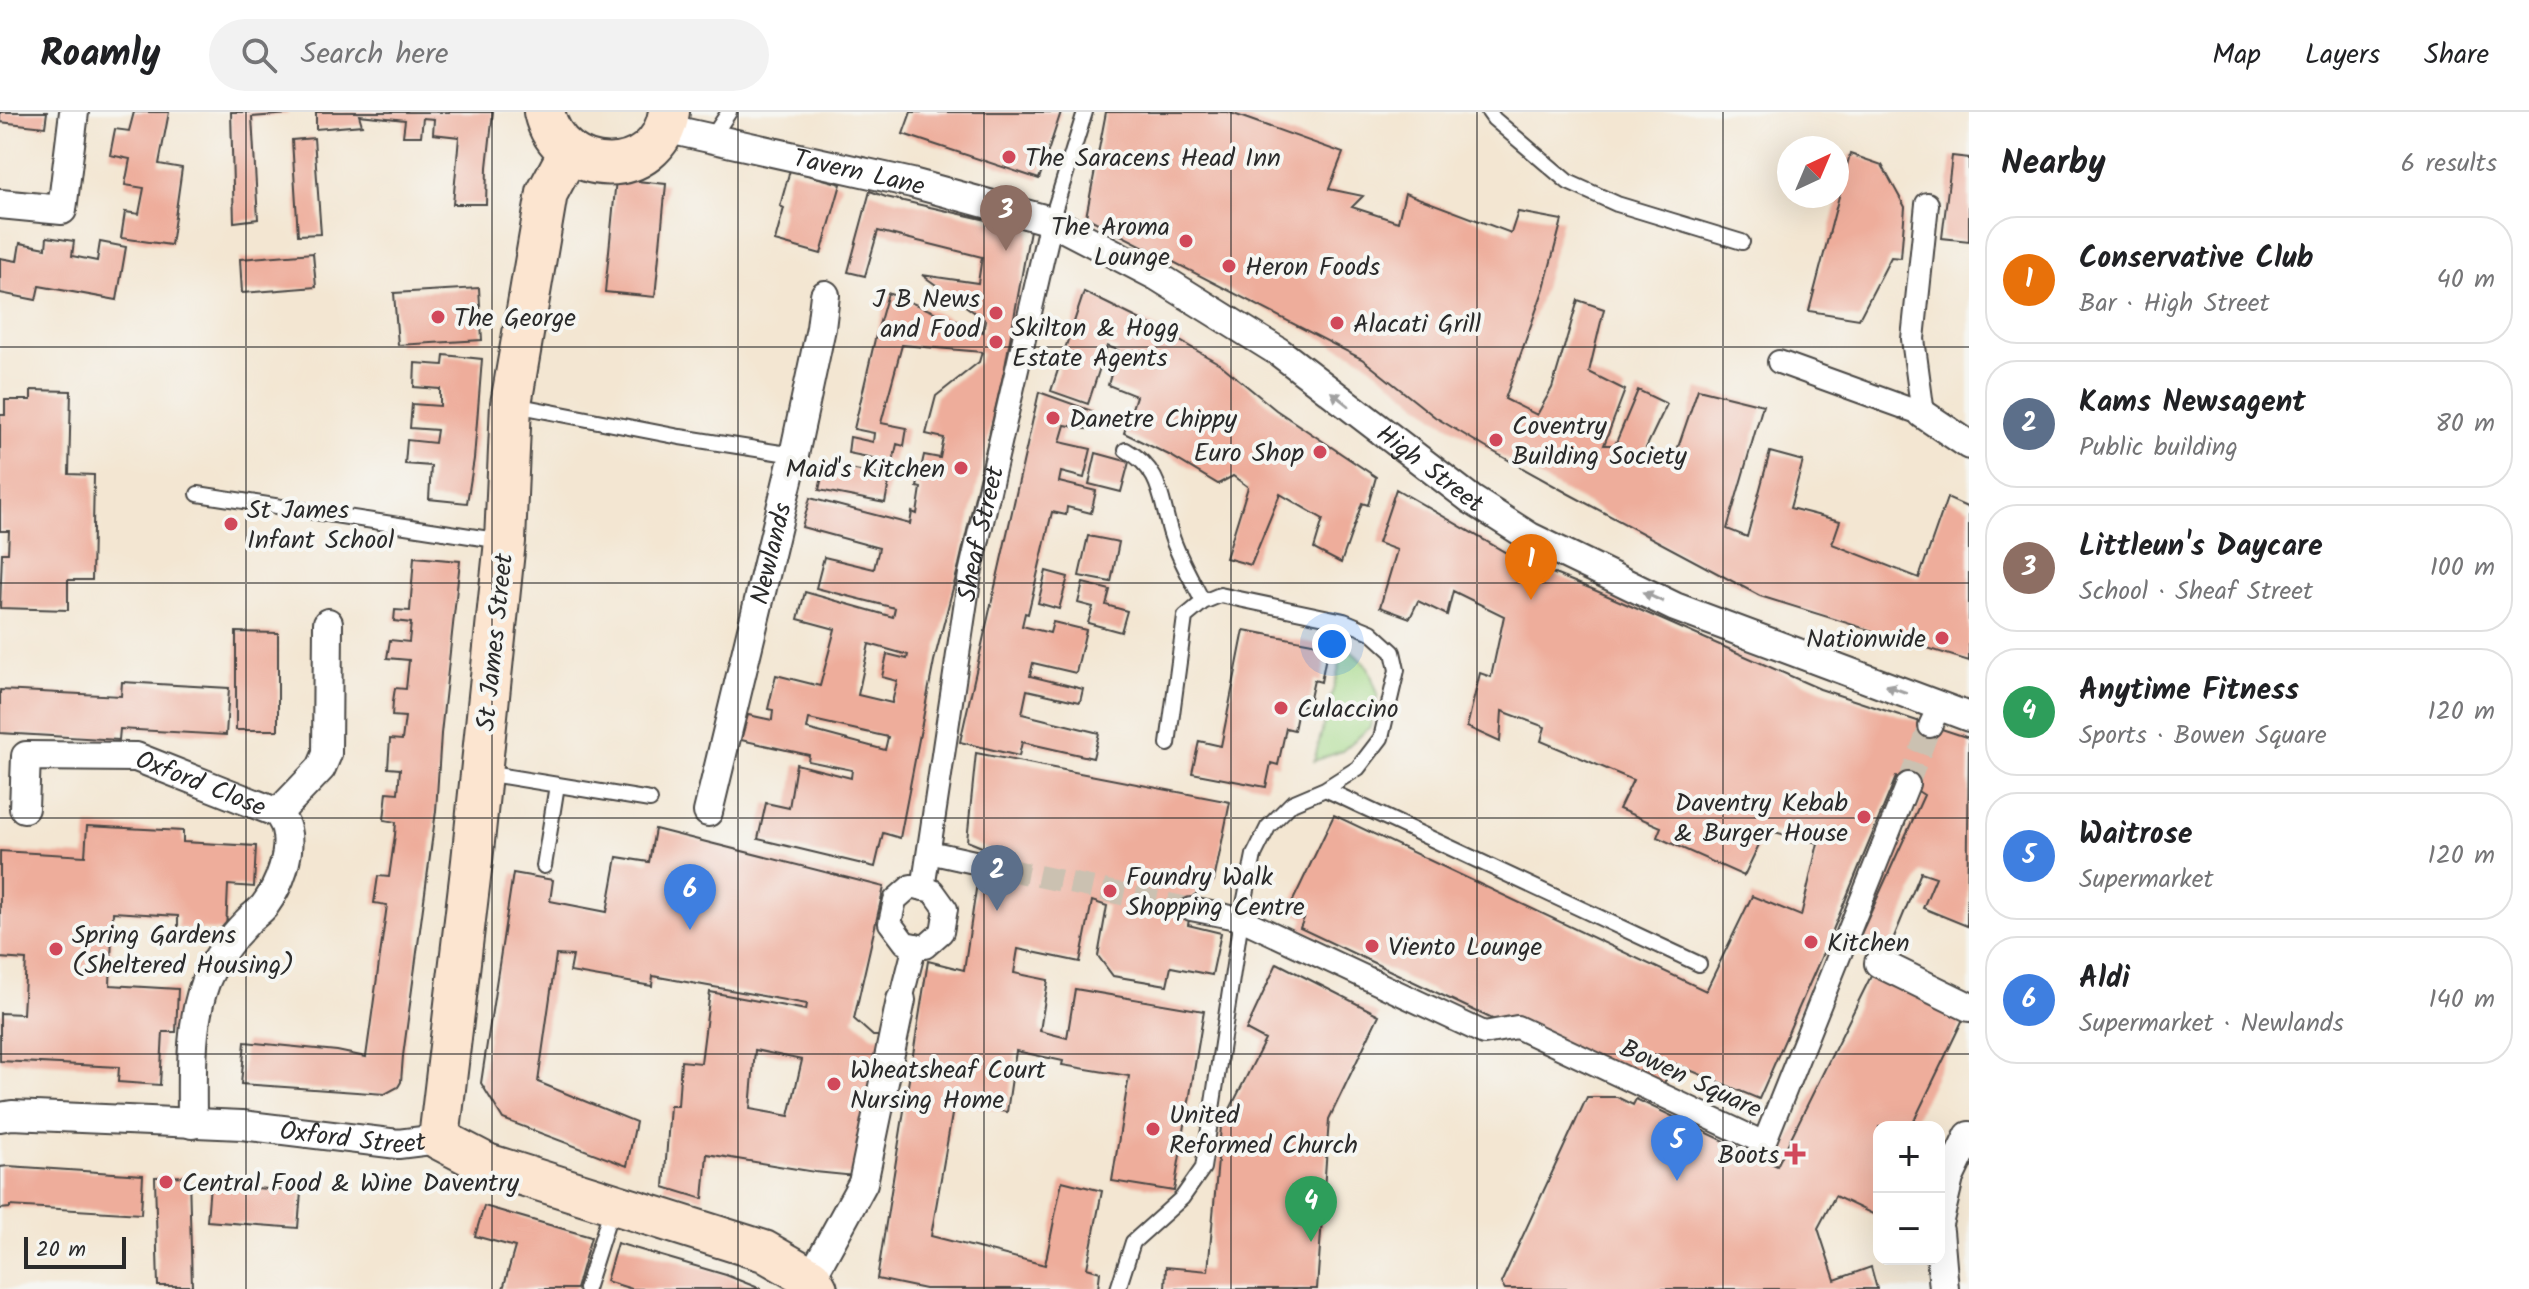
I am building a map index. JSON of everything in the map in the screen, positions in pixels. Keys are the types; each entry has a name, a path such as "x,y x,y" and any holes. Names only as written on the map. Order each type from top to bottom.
{"main road":[{"path":"544,112 554,137 569,152 593,164 604,165 636,158 650,147 666,120"},
{"name":"St James Street","path":"439,1139 505,541 511,404 547,193 569,152"},
{"name":"Oxford Street","path":"439,1139 487,1164 764,1251 814,1284"}],"street":[{"path":"0,204 62,210 74,112"},
{"name":"Tavern Lane","path":"666,120 711,139 912,183 1051,221"},
{"path":"1923,414 1913,339 1927,204"},
{"name":"High Street","path":"1051,221 1157,276 1279,352 1472,500 1530,537 1675,607 1935,715 1969,717"},
{"name":"Sheaf Street","path":"923,889 970,574 1051,221"},
{"name":"Newlands","path":"708,812 794,455 825,295"},
{"path":"1779,362 1923,414 1969,445"},
{"path":"278,813 321,768 327,754 328,623"},
{"name":"Oxford Close","path":"24,808 26,756 136,757 278,813 286,829 287,850 275,889 264,907 247,921 224,951 206,982 196,1019 192,1124"},
{"name":"Bowen Square","path":"1241,919 1484,1033 1517,1027 1764,1143 1908,784"},
{"path":"929,852 1006,869"},
{"path":"911,886 933,891 946,909 942,932 925,947 915,945 905,943 890,923 895,900 911,886"},
{"path":"1191,909 1241,919"},
{"path":"814,1284 863,1183 915,945"},
{"path":"1879,963 1969,1007"},
{"name":"Oxford Street","path":"0,1117 242,1125 398,1144 439,1139"},
{"path":"1945,1195 1949,1178 1969,1136"},
{"path":"1942,1265 1944,1289"}],"lane":[{"path":"711,139 729,112"},
{"path":"1051,221 1085,112"},
{"path":"1489,112 1568,182 1617,204 1742,242"},
{"path":"511,404 680,437 794,455"},
{"path":"1126,450 1141,458 1158,481 1172,536 1203,602"},
{"path":"198,494 505,541"},
{"path":"1118,1289 1133,1242 1182,1198 1203,1168 1241,919 1254,855 1268,827 1292,803 1325,789 1358,768 1381,738 1397,670 1393,652 1371,632 1344,621 1220,595 1203,602 1185,617 1168,744"},
{"path":"479,772 650,800"},
{"path":"544,866 557,785"},
{"path":"1325,789 1699,964"},
{"path":"586,1289 613,1204"}],"green space":[{"path":"1345,645 1368,667 1378,694 1370,727 1342,751 1314,761"}],"building":[{"path":"0,112 47,112 45,127 0,122"},
{"path":"134,112 169,112 159,164 182,168 171,245 121,238 125,212 139,214 144,188 125,185 130,159 110,155 115,129 129,131"},
{"path":"231,112 289,112 252,117 258,219 234,222"},
{"path":"316,112 493,112 486,204 453,204 459,137 433,134 434,119 423,118 421,136 403,136 405,120 359,115 362,125 316,129"},
{"name":"The Saracens Head Inn","path":"911,112 1061,112 1039,179 903,134"},
{"path":"1106,112 1228,112 1343,153 1329,189 1363,196 1352,207 1398,222 1405,193 1511,233 1518,212 1562,220 1544,288 1505,399 1537,415 1552,388 1578,300 1604,309 1589,372 1625,390 1604,445 1615,445 1638,390 1667,404 1646,448 1674,459 1698,389 1763,405 1727,529 1747,537 1770,452 1803,461 1790,508 1840,521 1832,544 1919,578 1947,498 1969,508 1969,661 1760,596 1485,447 1435,417 1362,359 1086,217"},
{"path":"314,138 321,234 298,235 292,140"},
{"path":"1850,154 1882,165 1905,207 1901,258 1891,257 1859,319 1809,311 1836,208 1849,208"},
{"path":"1952,156 1969,158 1969,241 1942,238"},
{"path":"790,170 841,184 821,254 775,241"},
{"path":"616,179 666,184 655,297 605,292"},
{"path":"870,191 1030,230 1005,367 934,661 900,838 883,833 875,867 758,839 766,803 789,808 796,764 851,778 852,770 808,761 809,755 741,740 748,715 772,720 773,710 768,709 776,675 820,686 835,629 798,619 805,592 893,617 895,608 816,588 824,557 874,569 879,548 802,527 810,498 910,524 912,512 917,514 921,488 917,487 924,455 940,458 944,438 926,434 936,396 979,362 982,352 902,345 881,423 907,428 904,446 897,444 893,462 848,453 850,437 873,442 874,433 854,429 888,293 983,332 985,320 922,275 978,283 982,257 878,231 865,276 848,272","holes":["869,644 908,655 907,659 887,654 882,677 897,681 892,703 858,695","809,719 888,737 885,750 807,729"]},
{"path":"47,237 74,241 72,256 97,261 100,242 126,247 117,300 39,286 36,300 0,293 0,258 17,261 20,243 46,248"},
{"path":"313,253 316,287 242,293 240,259"},
{"name":"The George","path":"479,288 482,340 398,345 394,293"},
{"path":"1084,292 1220,364 1276,410 1376,477 1368,505 1362,503 1341,563 1314,549 1323,519 1280,494 1251,565 1226,558 1248,487 1233,476 1218,484 1124,433 1136,396 1108,385 1118,350 1107,346 1088,404 1051,391"},
{"path":"444,355 482,359 474,459 467,503 429,499 431,466 405,464 407,440 435,443 437,430 410,428 412,404 440,406 440,389 414,387 415,363 443,365"},
{"path":"31,390 71,391 69,474 94,475 92,580 68,580 68,610 0,608 2,553 8,553 9,531 0,531 0,415 5,415 5,400 31,400"},
{"path":"1039,392 1092,411 1086,429 1065,425 1060,442 1091,449 1084,478 1061,472 1059,482 1096,491 1091,513 1067,507 1066,515 1052,512 1028,614 1025,613 1022,626 1050,633 1053,622 1086,630 1076,673 1033,663 1030,676 1083,689 1080,702 1027,690 1022,714 1099,733 1093,758 1022,742 1019,756 960,742"},
{"path":"1096,453 1129,462 1121,492 1089,484"},
{"path":"825,464 890,477 885,503 819,490"},
{"path":"1396,489 1517,559 1820,689 1969,738 1967,926 1923,908 1936,877 1921,872 1887,954 1860,936 1924,795 1896,777 1759,1099 1673,1063 1663,1086 1505,1025 1300,928 1304,918 1288,911 1334,815 1706,991 1752,896 1801,916 1818,843 1766,830 1744,876 1657,837 1661,827 1619,809 1633,780 1541,741 1545,727 1502,711 1500,742 1467,727 1480,673 1491,677 1504,616 1453,591 1447,615 1418,601 1410,618 1380,607 1397,550 1378,543"},
{"path":"1088,536 1119,542 1111,582 1079,576"},
{"path":"414,557 460,561 436,811 401,1082 385,1094 241,1084 245,1042 366,1057 387,905 374,903 378,876 389,877 395,835 396,822 384,820 387,792 398,793 400,769 388,768 390,739 402,740 405,717 392,716 393,701 395,688 406,689 409,660 387,658 390,640 409,642 411,623 394,621 395,610 410,611"},
{"path":"1046,571 1068,577 1059,609 1038,603"},
{"path":"1083,583 1110,590 1106,605 1127,611 1121,632 1088,623 1093,607 1078,603"},
{"path":"1244,630 1328,646 1321,682 1314,680 1308,707 1299,705 1294,730 1286,728 1278,765 1271,763 1266,787 1192,773 1199,741 1221,746"},
{"path":"236,632 278,633 278,730 236,730"},
{"path":"122,682 229,688 226,735 120,729 119,740 0,733 0,690 121,696"},
{"path":"976,753 1230,802 1214,881 1193,896 1188,925 1221,933 1212,975 1171,967 1167,985 1113,976 1098,956 1107,906 1092,901 1080,962 1018,949 1014,973 1048,980 1040,1031 1067,1038 1075,989 1204,1011 1174,1191 1112,1181 1129,1076 1062,1065 1063,1061 1016,1051 1007,1112 954,1103 931,1236 1045,1265 1062,1181 1102,1191 1087,1268 1100,1272 1098,1289 925,1289 877,1279 928,961 964,970 978,876 1005,882 1009,858 967,841"},
{"name":"Spring Gardens (Sheltered Housing)","path":"87,826 183,831 183,842 256,846 254,887 228,885 226,931 178,928 178,916 113,912 110,985 178,989 176,1032 163,1032 160,1085 118,1082 119,1067 0,1061 0,1013 23,1014 26,960 0,958 0,851 85,856"},
{"path":"655,829 884,887 854,1019 873,1036 882,1036 855,1176 707,1154 703,1199 664,1187 670,1106 678,1106 681,1061 701,1063 710,992 806,1010 807,1004 653,976 652,986 570,972 573,956 556,955 538,1082 636,1122 627,1166 503,1119 481,1083 513,873 553,880 550,901 607,912 617,857 649,862","holes":["755,1050 802,1060 789,1116 750,1109"]},
{"path":"1277,963 1379,1015 1329,1119 1317,1289 1165,1289 1166,1267 1208,1271 1221,1127 1265,1040 1246,1030"},
{"path":"1871,976 1966,1013 1914,1121 1873,1121 1873,1214 1835,1196 1818,1228 1835,1280 1871,1267 1877,1289 1505,1289 1501,1283 1587,1097 1617,1097 1633,1105 1636,1099 1777,1166"},
{"path":"0,1167 143,1175 141,1214 10,1206 0,1209"},
{"path":"189,1176 192,1286 158,1286 155,1177"},
{"path":"210,1184 301,1192 298,1228 207,1221"},
{"path":"484,1206 591,1237 576,1289 503,1289 515,1247 475,1236"},
{"path":"617,1243 726,1275 761,1289 632,1289 606,1281"}],"tunnel":[{"path":"1908,784 1930,726"},
{"path":"1006,869 1191,909"}],"place":[{"name":"The Saracens Head Inn","path":"1009,157"},
{"name":"The Aroma Lounge","path":"1186,241"},
{"name":"Littleun's Daycare","path":"1006,251"},
{"name":"Heron Foods","path":"1229,266"},
{"name":"J B News and Food","path":"996,313"},
{"name":"The George","path":"438,317"},
{"name":"Alacati Grill","path":"1337,323"},
{"name":"Skilton & Hogg Estate Agents","path":"996,342"},
{"name":"Danetre Chippy","path":"1053,418"},
{"name":"Coventry Building Society","path":"1496,440"},
{"name":"Euro Shop","path":"1320,452"},
{"name":"Maid's Kitchen","path":"961,468"},
{"name":"St James Infant School","path":"231,524"},
{"name":"Conservative Club","path":"1531,600"},
{"name":"Nationwide","path":"1942,638"},
{"name":"Culaccino","path":"1281,708"},
{"name":"Daventry Kebab & Burger House","path":"1864,817"},
{"name":"Foundry Walk Shopping Centre","path":"1110,891"},
{"name":"Kams Newsagent","path":"997,911"},
{"name":"Aldi","path":"690,930"},
{"name":"Kitchen","path":"1811,942"},
{"name":"Viento Lounge","path":"1372,946"},
{"name":"Spring Gardens (Sheltered Housing)","path":"56,949"},
{"name":"Wheatsheaf Court Nursing Home","path":"834,1084"},
{"name":"United Reformed Church","path":"1153,1129"},
{"name":"Boots","path":"1795,1154"},
{"name":"Waitrose","path":"1677,1181"},
{"name":"Central Food & Wine Daventry","path":"166,1182"},
{"name":"Anytime Fitness","path":"1311,1242"}]}
